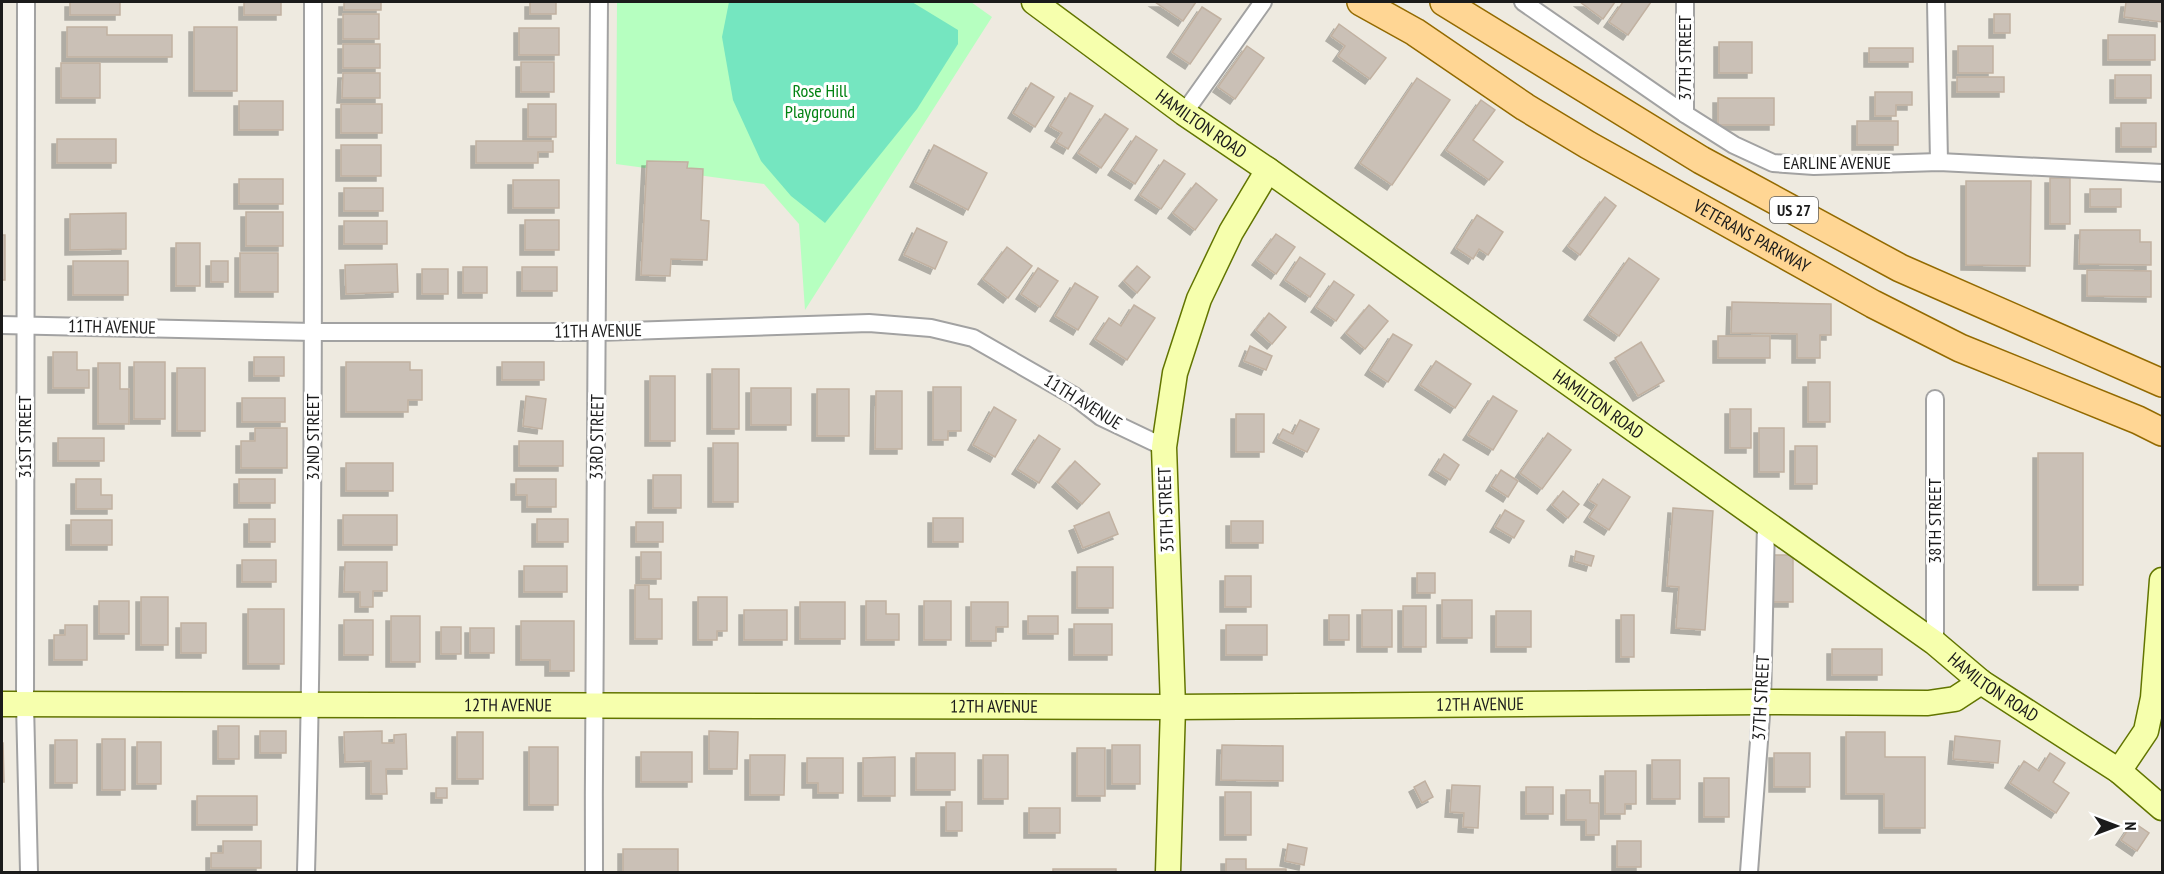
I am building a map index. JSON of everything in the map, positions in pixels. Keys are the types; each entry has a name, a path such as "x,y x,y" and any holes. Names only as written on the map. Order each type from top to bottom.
{"main road":[{"name":"VETERANS PARKWAY","path":"1361,2 1415,32 1525,107 1588,145 1873,304 1960,348 2163,432"},
{"name":"US 27","path":"1444,2 1701,160 1890,262 2163,383"}],"street":[{"name":"31ST STREET","path":"26,2 25,325 13,704 29,873"},
{"name":"32ND STREET","path":"306,873 314,332 313,2"},
{"name":"33RD STREET","path":"594,873 593,704 598,332 599,2"},
{"name":"HAMILTON ROAD","path":"1034,2 1184,113 1268,170 1935,643 1981,682 2119,771 2163,808"},
{"path":"1184,113 1263,2"},
{"name":"EARLINE AVENUE","path":"1523,2 1685,114 1734,145 1773,163 1814,166 1939,162 2163,173"},
{"name":"37TH STREET","path":"1684,2 1685,114"},
{"path":"1936,2 1939,162"},
{"name":"35TH STREET","path":"1168,873 1173,707 1164,447 1175,373 1199,299 1231,232 1268,170"},
{"name":"11TH AVENUE","path":"2,325 314,332 598,332 869,324 931,328 974,338 1074,396 1101,417 1164,447"},
{"name":"38TH STREET","path":"1935,399 1935,643"},
{"name":"37TH STREET","path":"1749,873 1762,702 1766,524"},
{"path":"2119,771 2146,731 2153,698 2163,580"},
{"name":"12TH AVENUE","path":"13,704 1173,707 1762,702 1928,703 1955,699 1981,682"}],"green space":[{"name":"Rose Hill Playground","path":"617,2 971,2 992,17 805,310 799,224 764,184 616,164"},
{"path":"729,2 912,2 958,30 958,44 917,109 825,223 791,196 761,161 733,100 722,37"}],"building":[{"path":"70,2 120,2 120,15 70,15"},
{"path":"244,2 281,2 281,15 244,15"},
{"path":"344,2 381,2 381,10 344,10"},
{"path":"530,2 556,2 556,14 530,14"},
{"path":"1155,2 1196,2 1183,21"},
{"path":"1580,2 1615,2 1603,19"},
{"path":"1623,2 1651,2 1628,35 1609,22"},
{"path":"2126,2 2162,2 2162,22 2124,17"},
{"path":"1202,7 1221,19 1190,64 1172,52"},
{"path":"343,14 379,14 379,39 343,39"},
{"path":"1994,14 2010,14 2010,33 1994,33"},
{"path":"1339,24 1386,58 1370,79 1338,56 1345,46 1331,36"},
{"path":"67,27 107,27 107,35 172,35 172,57 67,57"},
{"path":"194,27 237,27 237,91 194,91"},
{"path":"519,28 559,28 559,55 519,55"},
{"path":"2108,35 2155,35 2155,60 2108,60"},
{"path":"1719,42 1752,42 1752,73 1719,73"},
{"path":"343,44 380,44 380,68 343,68"},
{"path":"1247,46 1264,58 1235,99 1218,87"},
{"path":"1958,46 1993,46 1993,73 1958,73"},
{"path":"1869,48 1913,48 1913,62 1869,62"},
{"path":"521,62 554,62 554,92 521,92"},
{"path":"61,63 100,63 100,98 61,98"},
{"path":"343,73 380,73 380,98 342,98"},
{"path":"2115,75 2151,75 2151,98 2115,98"},
{"path":"1957,77 2004,77 2004,92 1957,92"},
{"path":"1417,78 1450,100 1392,185 1360,163"},
{"path":"1031,83 1054,97 1035,127 1013,113"},
{"path":"1875,92 1912,92 1912,105 1896,105 1896,116 1875,116"},
{"path":"1070,93 1093,106 1068,149 1056,142 1062,133 1050,126"},
{"path":"1718,98 1774,98 1774,125 1718,125"},
{"path":"1481,100 1495,110 1473,140 1503,162 1489,180 1446,150"},
{"path":"239,101 283,101 283,130 239,130"},
{"path":"341,104 382,104 382,133 341,133"},
{"path":"528,104 556,104 556,137 528,137"},
{"path":"1105,114 1128,129 1101,168 1078,153"},
{"path":"1857,121 1898,121 1898,145 1857,145"},
{"path":"2121,123 2156,123 2156,147 2121,147"},
{"path":"1136,136 1157,150 1135,184 1113,170"},
{"path":"57,139 116,139 116,163 57,163"},
{"path":"476,141 553,141 553,152 538,152 538,163 476,163"},
{"path":"341,145 381,145 381,176 341,176"},
{"path":"934,145 987,173 968,210 915,182"},
{"path":"1164,160 1185,174 1161,209 1140,195"},
{"path":"647,161 688,162 687,168 703,169 701,220 709,221 707,260 671,259 670,276 641,275"},
{"path":"2050,178 2070,178 2070,224 2050,224"},
{"path":"239,179 283,179 283,204 239,204"},
{"path":"513,180 559,180 559,208 513,208"},
{"path":"1966,181 2031,181 2030,266 1966,265"},
{"path":"1196,183 1217,200 1195,230 1173,213"},
{"path":"344,188 383,188 383,211 344,211"},
{"path":"2090,189 2121,189 2121,207 2090,207"},
{"path":"1605,197 1616,206 1580,255 1568,246"},
{"path":"246,212 283,212 283,246 246,246"},
{"path":"126,213 126,249 70,250 70,214"},
{"path":"1477,215 1503,232 1488,255 1479,249 1473,259 1456,248"},
{"path":"525,220 559,220 559,250 525,250"},
{"path":"344,221 387,221 387,244 344,244"},
{"path":"917,228 947,242 935,269 904,255"},
{"path":"2080,230 2140,230 2140,242 2151,242 2151,265 2079,264"},
{"path":"1276,234 1295,247 1276,274 1257,260"},
{"path":"2,235 5,235 5,280 2,280"},
{"path":"176,243 200,243 200,286 176,286"},
{"path":"1007,247 1032,266 1008,298 983,279"},
{"path":"240,253 278,253 278,292 240,292"},
{"path":"1300,257 1325,274 1310,297 1285,280"},
{"path":"1629,258 1659,279 1619,336 1589,315"},
{"path":"73,261 128,261 128,295 73,295"},
{"path":"211,261 228,261 228,282 211,282"},
{"path":"397,264 398,292 346,294 345,265"},
{"path":"1137,266 1150,277 1137,293 1124,281"},
{"path":"463,267 487,267 487,293 463,293"},
{"path":"522,267 557,267 557,291 522,291"},
{"path":"1038,268 1058,281 1040,307 1021,294"},
{"path":"422,269 448,269 448,294 422,294"},
{"path":"2087,270 2151,271 2151,297 2087,296"},
{"path":"1334,281 1354,295 1336,321 1316,307"},
{"path":"1075,283 1098,297 1078,330 1055,316"},
{"path":"1732,302 1831,304 1831,335 1820,335 1820,358 1797,358 1797,334 1731,333"},
{"path":"1134,305 1155,318 1127,360 1095,339 1109,318 1121,326"},
{"path":"1369,305 1388,321 1365,349 1346,333"},
{"path":"1269,313 1286,327 1272,344 1256,330"},
{"path":"1393,334 1412,345 1388,382 1370,370"},
{"path":"1718,336 1770,336 1770,358 1718,358"},
{"path":"1641,342 1664,381 1638,396 1615,358"},
{"path":"1250,346 1272,356 1266,370 1244,361"},
{"path":"53,352 77,352 77,370 89,370 89,388 53,388"},
{"path":"254,357 284,357 284,376 254,376"},
{"path":"1436,361 1471,384 1455,408 1420,385"},
{"path":"134,362 165,362 165,419 134,419"},
{"path":"346,362 410,362 410,370 422,370 422,400 408,400 408,412 346,412"},
{"path":"502,362 544,362 544,380 502,380"},
{"path":"98,363 120,363 120,389 129,389 129,424 98,424"},
{"path":"177,368 205,368 205,431 177,431"},
{"path":"712,369 739,369 739,429 712,429"},
{"path":"650,376 675,376 675,441 650,441"},
{"path":"1808,382 1830,382 1830,422 1808,422"},
{"path":"933,387 961,387 961,431 948,431 948,440 933,440"},
{"path":"751,388 791,388 791,425 751,425"},
{"path":"817,389 849,389 849,436 817,436"},
{"path":"876,391 902,391 902,449 875,449"},
{"path":"526,396 546,399 542,429 523,426"},
{"path":"1493,396 1517,411 1493,450 1468,435"},
{"path":"242,398 285,398 285,422 242,422"},
{"path":"994,407 1016,420 995,457 973,445"},
{"path":"1730,409 1751,409 1751,448 1730,448"},
{"path":"1236,414 1264,414 1264,452 1236,452"},
{"path":"1300,420 1319,429 1307,452 1278,438 1283,429 1293,434"},
{"path":"255,428 287,428 287,468 241,468 241,441 255,441"},
{"path":"1759,428 1784,428 1784,472 1759,472"},
{"path":"1548,433 1571,450 1542,489 1520,473"},
{"path":"1039,435 1060,449 1039,483 1017,469"},
{"path":"58,438 104,438 104,461 58,461"},
{"path":"519,441 563,441 563,466 519,466"},
{"path":"713,443 738,443 738,502 713,502"},
{"path":"1795,446 1817,446 1817,484 1795,484"},
{"path":"2038,453 2083,453 2083,585 2038,585"},
{"path":"1444,454 1459,465 1450,480 1434,470"},
{"path":"1075,461 1100,484 1082,504 1057,482"},
{"path":"346,463 393,463 393,491 346,491"},
{"path":"1501,470 1518,481 1508,497 1491,486"},
{"path":"653,475 681,475 681,508 653,508"},
{"path":"76,479 101,479 101,495 112,495 112,509 76,509"},
{"path":"239,479 275,479 275,503 239,503"},
{"path":"516,479 556,479 556,507 527,507 527,495 516,495"},
{"path":"1603,479 1630,497 1609,530 1589,517 1597,505 1589,500"},
{"path":"1563,491 1579,504 1568,518 1552,505"},
{"path":"1673,508 1713,511 1705,630 1676,628 1679,587 1667,586"},
{"path":"1505,510 1524,521 1514,538 1495,527"},
{"path":"1109,512 1118,534 1083,548 1074,526"},
{"path":"343,515 397,515 397,545 343,545"},
{"path":"933,518 963,518 963,542 933,542"},
{"path":"249,519 275,519 275,542 249,542"},
{"path":"537,519 568,519 568,542 537,542"},
{"path":"71,520 112,520 112,545 71,545"},
{"path":"1231,521 1263,521 1263,543 1231,543"},
{"path":"636,522 663,522 663,542 636,542"},
{"path":"1576,551 1594,556 1591,566 1574,561"},
{"path":"641,552 661,552 661,579 641,579"},
{"path":"1766,555 1793,555 1793,602 1766,602"},
{"path":"242,560 276,560 276,582 242,582"},
{"path":"345,562 387,562 387,591 373,591 373,607 360,607 360,592 344,592"},
{"path":"524,566 567,566 567,592 524,592"},
{"path":"1077,567 1113,567 1113,608 1077,608"},
{"path":"1417,573 1435,573 1435,593 1417,593"},
{"path":"1225,576 1251,576 1251,607 1225,607"},
{"path":"635,585 649,585 649,599 662,599 662,639 635,639"},
{"path":"141,597 168,597 168,645 141,645"},
{"path":"698,597 727,597 727,631 717,631 717,640 698,640"},
{"path":"1442,600 1472,600 1472,638 1442,638"},
{"path":"99,601 129,601 129,634 99,634"},
{"path":"866,601 886,601 886,614 899,614 899,640 866,640"},
{"path":"924,601 951,601 951,640 924,640"},
{"path":"800,602 845,602 845,639 800,639"},
{"path":"971,602 1008,602 1008,627 996,627 996,641 971,641"},
{"path":"1403,606 1426,606 1426,647 1403,647"},
{"path":"248,609 284,609 284,664 248,664"},
{"path":"744,610 787,610 787,640 744,640"},
{"path":"1362,610 1392,610 1392,647 1362,647"},
{"path":"1496,611 1531,611 1531,647 1496,647"},
{"path":"1329,615 1349,615 1349,640 1329,640"},
{"path":"1621,615 1634,615 1634,657 1621,657"},
{"path":"391,616 420,616 420,662 391,662"},
{"path":"1028,616 1058,616 1058,634 1028,634"},
{"path":"344,620 373,620 373,655 344,655"},
{"path":"521,621 574,621 574,671 550,671 550,660 521,660"},
{"path":"181,623 206,623 206,653 181,653"},
{"path":"1074,624 1112,624 1112,655 1074,655"},
{"path":"65,625 87,625 87,660 54,660 54,635 65,635"},
{"path":"1226,625 1267,625 1267,655 1226,655"},
{"path":"441,627 461,627 461,654 441,654"},
{"path":"470,628 494,628 494,653 470,653"},
{"path":"1832,649 1882,649 1882,675 1832,675"},
{"path":"218,726 239,726 239,759 218,759"},
{"path":"260,731 286,731 286,753 260,753"},
{"path":"382,731 382,743 394,743 394,735 406,734 407,769 386,769 387,794 371,794 371,761 345,762 344,732"},
{"path":"709,731 738,732 737,769 709,769"},
{"path":"457,732 483,732 483,779 457,779"},
{"path":"1846,732 1885,732 1885,757 1925,757 1925,828 1884,828 1884,794 1846,794"},
{"path":"1955,736 2000,741 1998,763 1953,759"},
{"path":"102,739 125,739 125,790 102,790"},
{"path":"55,740 77,740 77,783 55,783"},
{"path":"137,742 161,742 161,784 137,784"},
{"path":"3,743 4,782 2,782"},
{"path":"1112,745 1140,745 1140,784 1112,784"},
{"path":"1222,745 1283,746 1283,781 1221,780"},
{"path":"529,747 558,747 558,805 529,805"},
{"path":"1077,748 1105,748 1105,796 1077,796"},
{"path":"641,752 692,752 692,782 641,782"},
{"path":"916,753 955,753 955,790 916,790"},
{"path":"1774,753 1810,753 1810,787 1774,787"},
{"path":"2050,753 2065,763 2053,782 2069,793 2056,813 2010,783 2024,761 2039,771"},
{"path":"750,755 785,755 784,795 750,795"},
{"path":"983,755 1008,755 1008,799 983,799"},
{"path":"895,757 895,796 863,796 863,758"},
{"path":"807,758 843,758 843,793 818,793 818,783 807,783"},
{"path":"1652,760 1680,760 1680,799 1652,799"},
{"path":"1605,771 1636,771 1636,804 1625,804 1625,814 1605,814"},
{"path":"1704,778 1729,778 1729,817 1704,817"},
{"path":"1425,781 1433,797 1422,803 1414,787"},
{"path":"1452,785 1480,786 1478,828 1463,827 1464,813 1450,812"},
{"path":"1526,787 1553,787 1553,814 1526,814"},
{"path":"436,788 447,788 447,798 436,798"},
{"path":"1566,790 1590,790 1590,803 1599,803 1599,835 1586,835 1586,820 1566,820"},
{"path":"1225,792 1251,792 1251,835 1225,835"},
{"path":"197,796 257,796 257,825 197,825"},
{"path":"946,802 962,802 962,831 946,831"},
{"path":"1029,808 1060,808 1060,833 1029,833"},
{"path":"2133,822 2149,833 2137,851 2121,840"},
{"path":"223,841 261,841 261,868 211,868 211,853 223,853"},
{"path":"1617,841 1641,841 1641,867 1617,867"},
{"path":"1288,844 1307,848 1304,865 1285,861"},
{"path":"623,849 678,849 678,872 623,872"},
{"path":"1226,859 1246,859 1246,869 1286,869 1286,872 1226,872"},
{"path":"1053,869 1116,869 1116,872 1053,872"}]}
